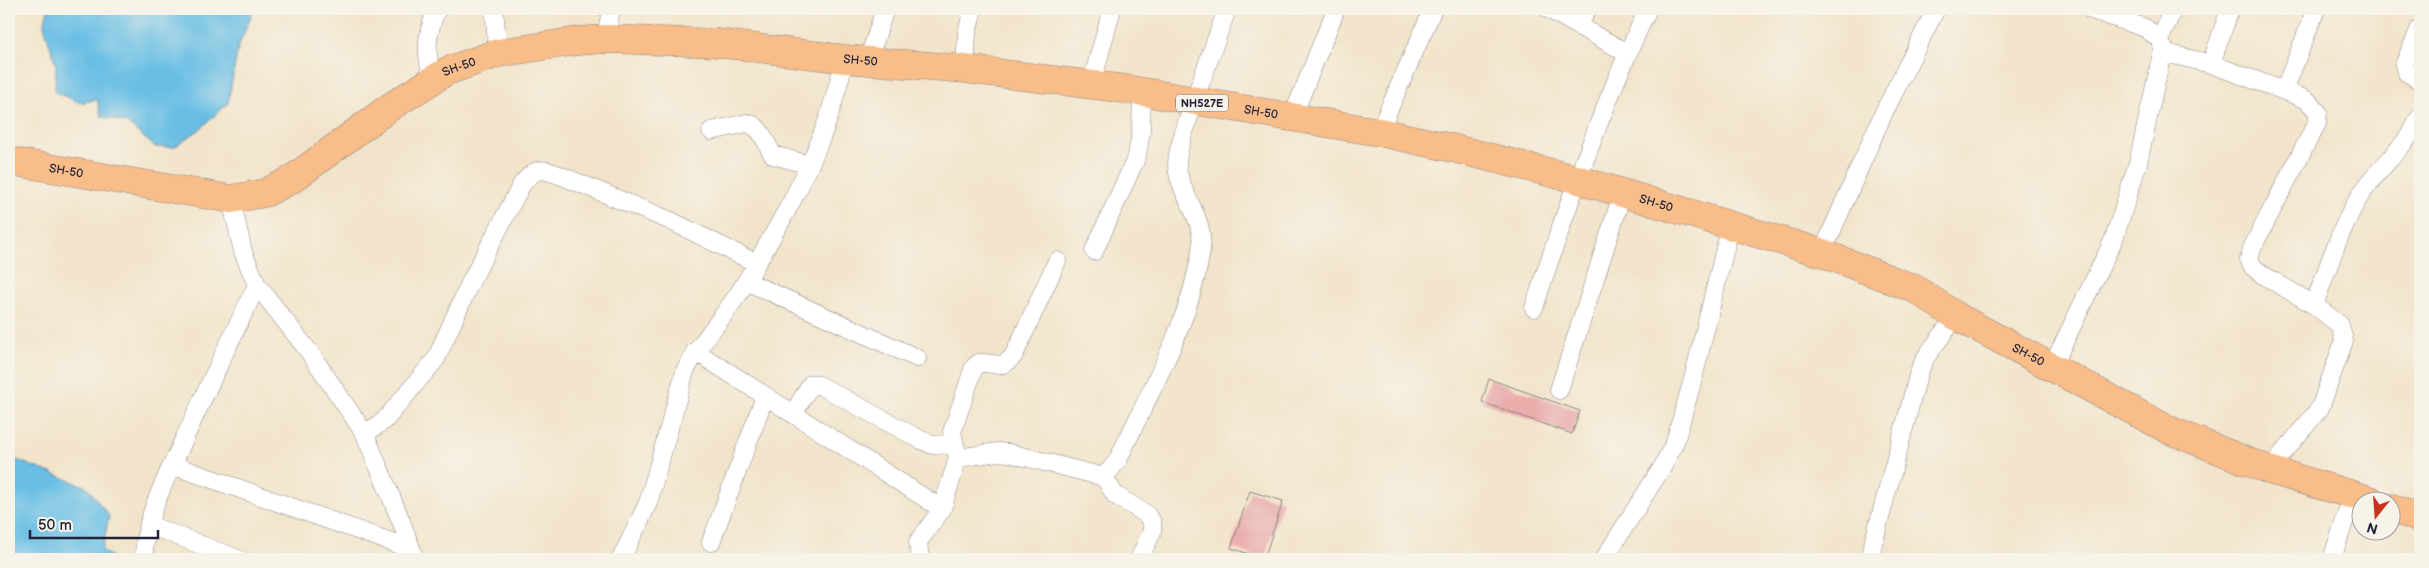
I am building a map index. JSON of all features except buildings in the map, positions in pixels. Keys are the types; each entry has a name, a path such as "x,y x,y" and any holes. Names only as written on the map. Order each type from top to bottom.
{"highway":[{"name":"SH-50","path":"9,161 231,200 265,193 291,180 390,107 447,71 498,53 606,39 718,44 857,60 965,69 1142,92 1379,132 1576,178 1822,253 1915,289 1956,316 2169,430 2269,470 2352,494"},
{"path":"2402,512 2420,519"}],"street":[{"path":"432,80 426,52 426,38 438,9"},
{"path":"494,9 498,53"},
{"path":"606,39 611,9"},
{"path":"621,559 648,503 686,371 695,351 746,281 774,237 810,165 857,60 885,9"},
{"path":"965,69 967,33 973,9"},
{"path":"1091,85 1112,9"},
{"path":"1104,477 1118,460 1188,309 1202,249 1202,233 1179,178 1177,162 1194,102 1227,9"},
{"path":"1292,118 1336,9"},
{"path":"1379,132 1433,9"},
{"path":"1548,9 1627,52"},
{"path":"1579,26 1587,9"},
{"path":"1534,308 1576,178 1627,52 1648,9"},
{"path":"1822,253 1884,112 1936,9"},
{"path":"2089,9 2145,28 2170,54 2211,64 2307,100 2318,112 2317,123 2253,246 2249,259 2253,267 2263,275 2314,305 2340,325 2344,340 2320,408 2301,434 2269,470"},
{"path":"2052,367 2114,239 2138,163 2162,44 2173,9"},
{"path":"2211,64 2230,9"},
{"path":"2284,91 2316,9"},
{"path":"2420,28 2404,65 2406,72 2420,81"},
{"path":"1094,251 1137,156 1141,132 1142,92"},
{"path":"2314,305 2350,214 2362,192 2396,154 2420,117"},
{"path":"711,131 747,123 753,124 757,127 773,155 810,165"},
{"path":"364,434 385,420 436,359 470,283 522,184 530,174 538,170 544,169 671,221 756,263"},
{"path":"1559,390 1624,192"},
{"path":"231,200 241,244 257,285 310,353 364,434 413,554"},
{"path":"1604,559 1663,466 1675,442 1693,379 1731,224"},
{"path":"920,559 918,542 942,509 956,451 952,432 974,367 979,363 1000,366 1008,362 1014,355 1057,261"},
{"path":"746,281 917,358"},
{"path":"144,559 143,547 172,466 257,285"},
{"path":"1869,559 1923,365 1956,316"},
{"path":"695,351 942,509"},
{"path":"793,414 811,384 819,385 920,440 934,445 973,454 1009,453 1104,477 1115,495 1146,514 1152,522 1152,532 1139,559"},
{"path":"711,542 765,396"},
{"path":"172,466 413,554"},
{"path":"2333,555 2352,516"},
{"path":"150,525 238,559"}],"water":[{"path":"48,9 254,9 238,47 228,103 199,130 174,147 155,147 127,123 101,116 97,99 81,103 55,92 56,65 44,26"},
{"path":"9,457 87,487 109,516 102,551 116,559 9,559"}]}
